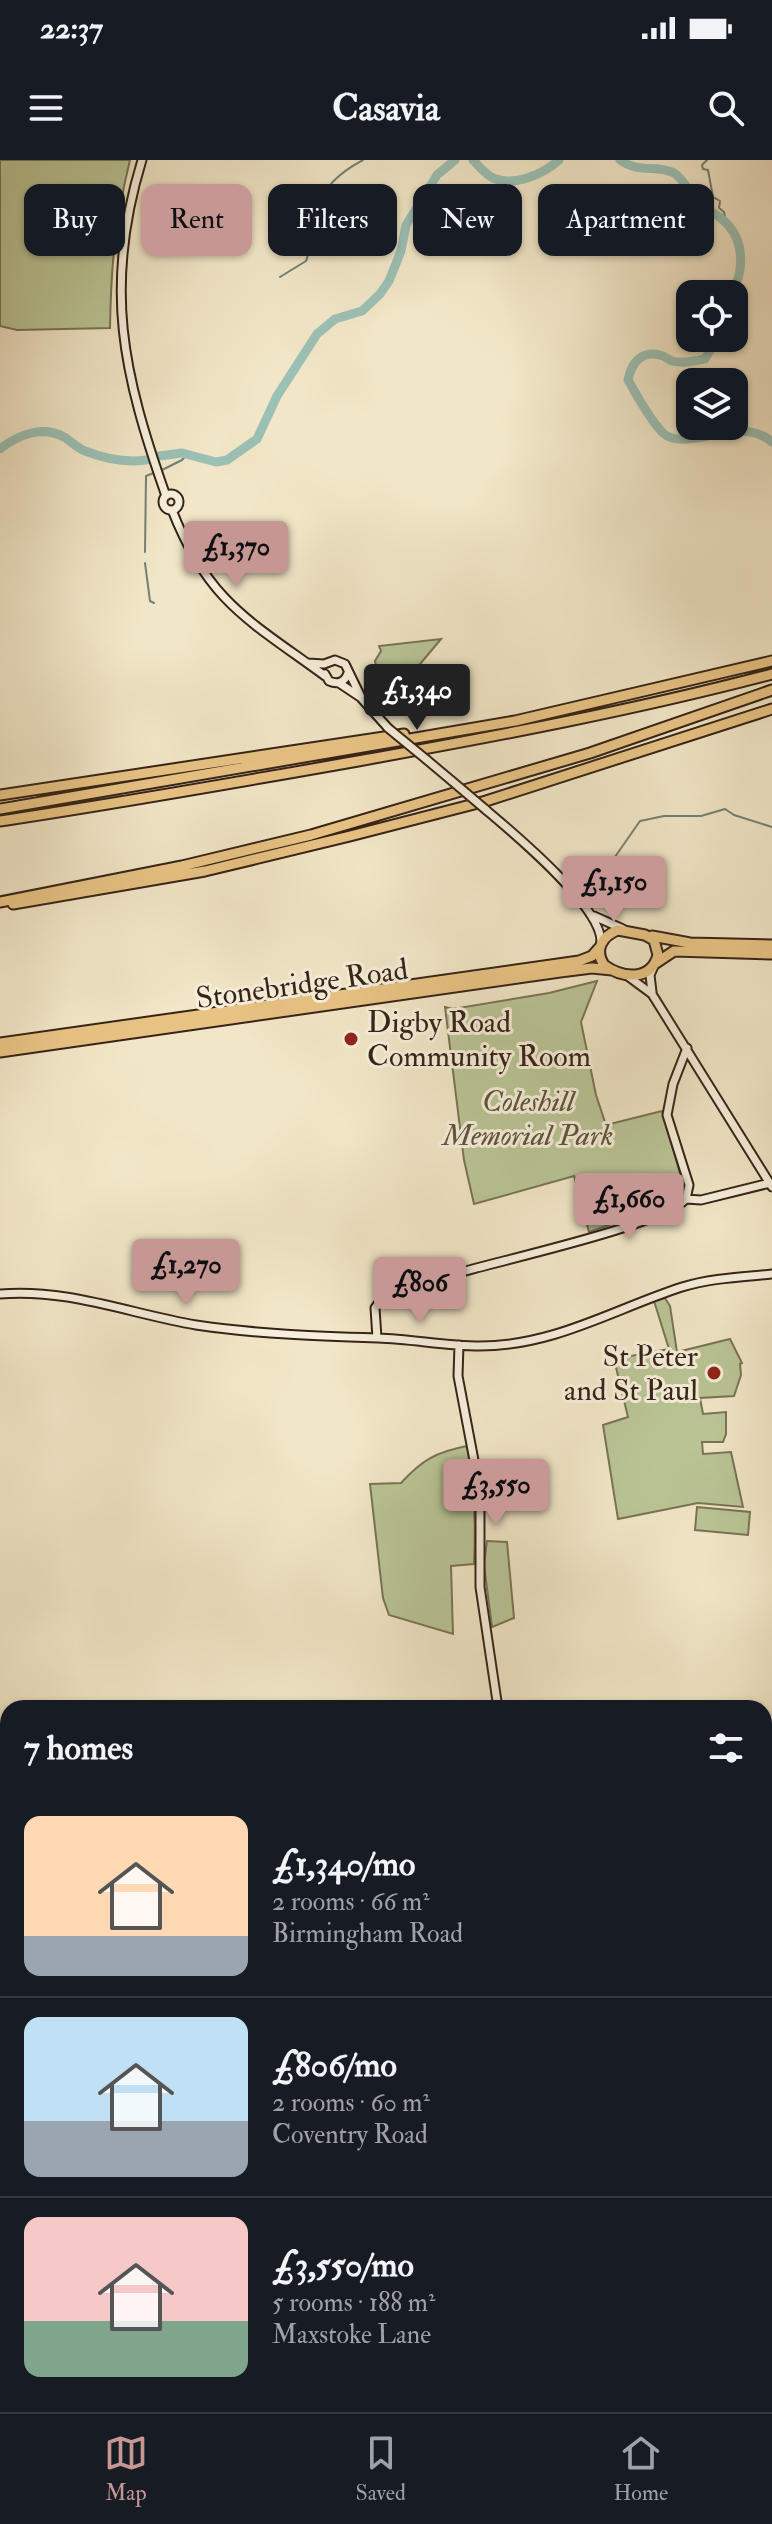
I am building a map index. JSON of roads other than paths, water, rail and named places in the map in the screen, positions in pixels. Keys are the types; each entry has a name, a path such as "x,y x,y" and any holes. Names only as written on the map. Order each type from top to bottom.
{"highway":[{"path":"0,809 515,721 772,661"},
{"path":"0,821 138,800 519,732 772,674"},
{"path":"0,904 311,835 590,753 769,691"},
{"path":"0,904 29,904 205,871 350,836 501,796 772,709"},
{"path":"0,795 367,739 515,721"},
{"path":"772,945 690,943 627,930 610,933 600,946 601,963 627,976 642,974 674,951 772,954"},
{"path":"645,935 657,944 656,964"},
{"name":"Stonebridge Road","path":"0,1043 579,961 592,956 600,946"},
{"name":"Stonebridge Road","path":"0,1052 560,972 592,968 612,970"}],"main road":[{"path":"142,160 122,254 121,314 126,361 146,438 166,496 164,506 172,510 183,541 216,590 243,617 332,683 339,683 362,699 388,728 537,855 589,913 600,932 600,946"},
{"path":"166,496 173,495 178,500 177,507 172,510"},
{"path":"306,662 342,662 362,699"},
{"path":"325,676 331,662"},
{"path":"339,683 348,673"},
{"path":"589,913 603,922 627,930"},
{"path":"652,994 650,979 656,964"},
{"path":"627,976 652,994 771,1185 693,1202 686,1199"},
{"path":"377,1338 375,1308 380,1301 454,1274 623,1227 676,1207 686,1199 689,1185 667,1115 673,1084 687,1048"},
{"path":"0,1294 26,1291 62,1295 148,1316 215,1327 495,1346 570,1331 686,1286 724,1278 772,1274"},
{"path":"459,1345 458,1376 480,1492 480,1587 497,1700"}],"waterway":[{"path":"280,277 306,261 325,192 345,171 363,160"},
{"path":"159,456 182,453 216,462 227,460 257,439 277,396 317,334 335,319 362,311 380,294 401,251 406,225 437,175 455,160"},
{"path":"473,160 493,178 510,181 537,174 559,160"},
{"path":"620,160 634,167 674,173 697,202 730,228 739,246 738,280"},
{"path":"707,160 702,165 703,169 708,170 713,197 720,201 719,208 724,212 726,223"},
{"path":"709,352 705,359 688,362 672,361 662,355 642,356 634,364 628,380 653,421 663,433 673,438 744,431 759,434 772,442"},
{"path":"0,449 30,433 47,432 56,433 82,450 99,456 146,460"},
{"path":"162,470 187,454"},
{"path":"145,552 146,476 156,472"},
{"path":"145,563 150,601 154,603"},
{"path":"594,887 640,821 664,816 701,816 725,809 772,827"}],"place":[{"name":"Digby Road Community Room","path":"351,1039"},
{"name":"St Peter and St Paul","path":"714,1373"}],"park label":[{"name":"Coleshill Memorial Park","path":"528,1118"}]}
